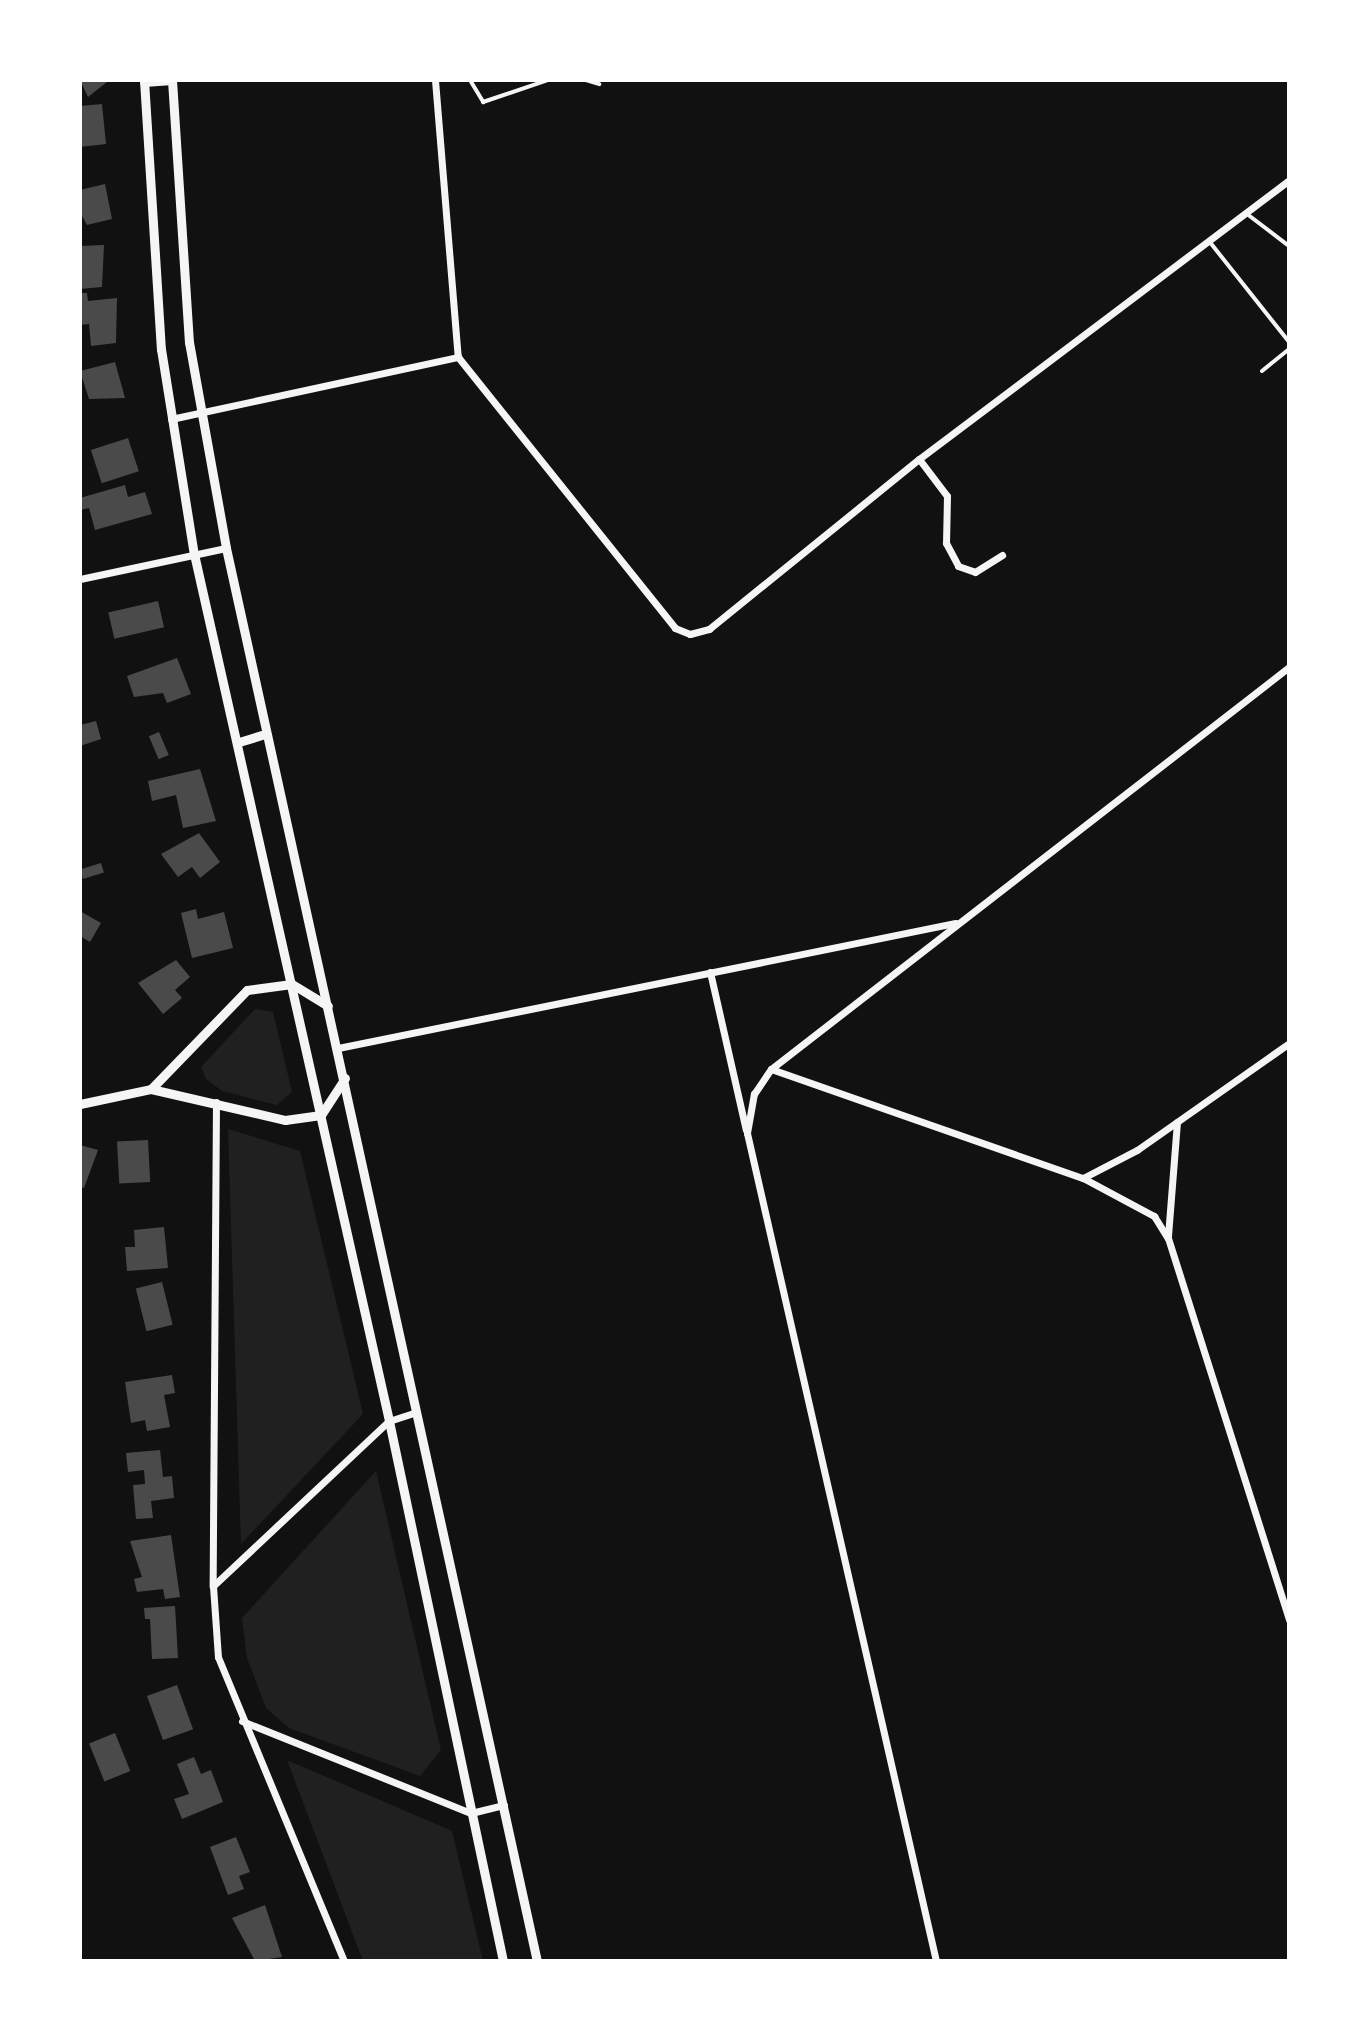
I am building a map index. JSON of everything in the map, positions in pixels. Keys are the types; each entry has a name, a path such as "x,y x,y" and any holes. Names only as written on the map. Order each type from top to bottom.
{"street":[{"path":"503,1961 389,1421 239,742 194,554 169,419 144,81 172,80 189,342 226,548 537,1961"},
{"path":"435,80 458,357 675,628 690,634 709,629 919,459 1289,180"},
{"path":"169,419 458,357"},
{"path":"919,459 947,496 946,543 958,566 975,572 1002,555"},
{"path":"80,579 226,548"},
{"path":"747,1133 754,1094 771,1069 1289,667"},
{"path":"239,742 266,734"},
{"path":"338,1048 959,922"},
{"path":"710,972 936,1961"},
{"path":"151,1089 247,990 292,984 328,1006"},
{"path":"1083,1178 1177,1122 1289,1043"},
{"path":"771,1069 1083,1178 1139,1204 1168,1238"},
{"path":"80,1104 151,1089 285,1120 321,1115 345,1078"},
{"path":"216,1102 213,1586 218,1657 344,1961"},
{"path":"1177,1122 1168,1238 1289,1620"},
{"path":"213,1586 389,1421 417,1412"},
{"path":"242,1721 471,1813 504,1805"}],"lane":[{"path":"470,80 483,102 548,80"},
{"path":"586,80 599,84"},
{"path":"1245,213 1289,246"},
{"path":"1209,240 1289,342"},
{"path":"1262,371 1289,349"}],"shaded area":[{"path":"255,1009 273,1012 292,1092 277,1105 222,1091 206,1079 201,1067"},
{"path":"228,1129 300,1151 363,1414 241,1544"},
{"path":"376,1471 441,1750 420,1776 289,1728 266,1708 247,1658 242,1618"},
{"path":"287,1760 452,1831 483,1961 363,1961"}],"building":[{"path":"80,80 106,80 107,82 88,97"},
{"path":"102,104 106,144 80,147 80,106"},
{"path":"105,184 112,219 87,225 80,212 80,190"},
{"path":"104,245 102,287 80,289 80,246"},
{"path":"80,293 87,293 88,301 117,298 116,343 91,346 89,324 80,325"},
{"path":"115,362 125,398 89,399 80,371"},
{"path":"128,438 139,471 102,483 91,450"},
{"path":"125,485 128,497 145,492 152,514 95,530 89,508 80,510 80,498"},
{"path":"158,601 164,627 114,639 108,612"},
{"path":"177,658 191,694 167,703 163,693 134,697 127,676"},
{"path":"96,721 101,739 80,746 80,725"},
{"path":"159,732 169,755 159,759 149,736"},
{"path":"200,769 216,821 183,828 176,795 152,801 148,781"},
{"path":"199,833 220,862 200,878 192,867 178,877 161,854"},
{"path":"101,863 104,873 83,879 80,869"},
{"path":"196,909 198,919 224,912 233,948 192,958 181,913"},
{"path":"80,911 101,923 90,942 80,936"},
{"path":"176,960 190,977 175,990 182,998 163,1014 138,983"},
{"path":"148,1140 150,1182 119,1184 117,1142"},
{"path":"80,1145 98,1150 84,1188 80,1187"},
{"path":"164,1227 168,1268 127,1271 125,1247 135,1247 134,1230"},
{"path":"162,1282 173,1325 146,1331 136,1289"},
{"path":"172,1375 175,1393 164,1395 170,1427 147,1431 145,1420 131,1423 125,1382"},
{"path":"160,1450 163,1477 172,1476 174,1498 151,1501 153,1518 136,1519 133,1485 145,1484 144,1470 128,1472 126,1453"},
{"path":"171,1535 180,1597 165,1599 163,1589 137,1592 134,1579 142,1577 130,1541"},
{"path":"175,1606 178,1658 152,1659 150,1619 145,1619 144,1608"},
{"path":"177,1685 193,1729 163,1740 147,1696"},
{"path":"115,1733 130,1771 104,1782 89,1743"},
{"path":"194,1757 201,1774 211,1770 223,1802 182,1819 174,1799 189,1794 177,1764"},
{"path":"236,1837 250,1872 239,1876 244,1889 228,1895 210,1847"},
{"path":"265,1905 282,1957 255,1961 232,1918"}]}
